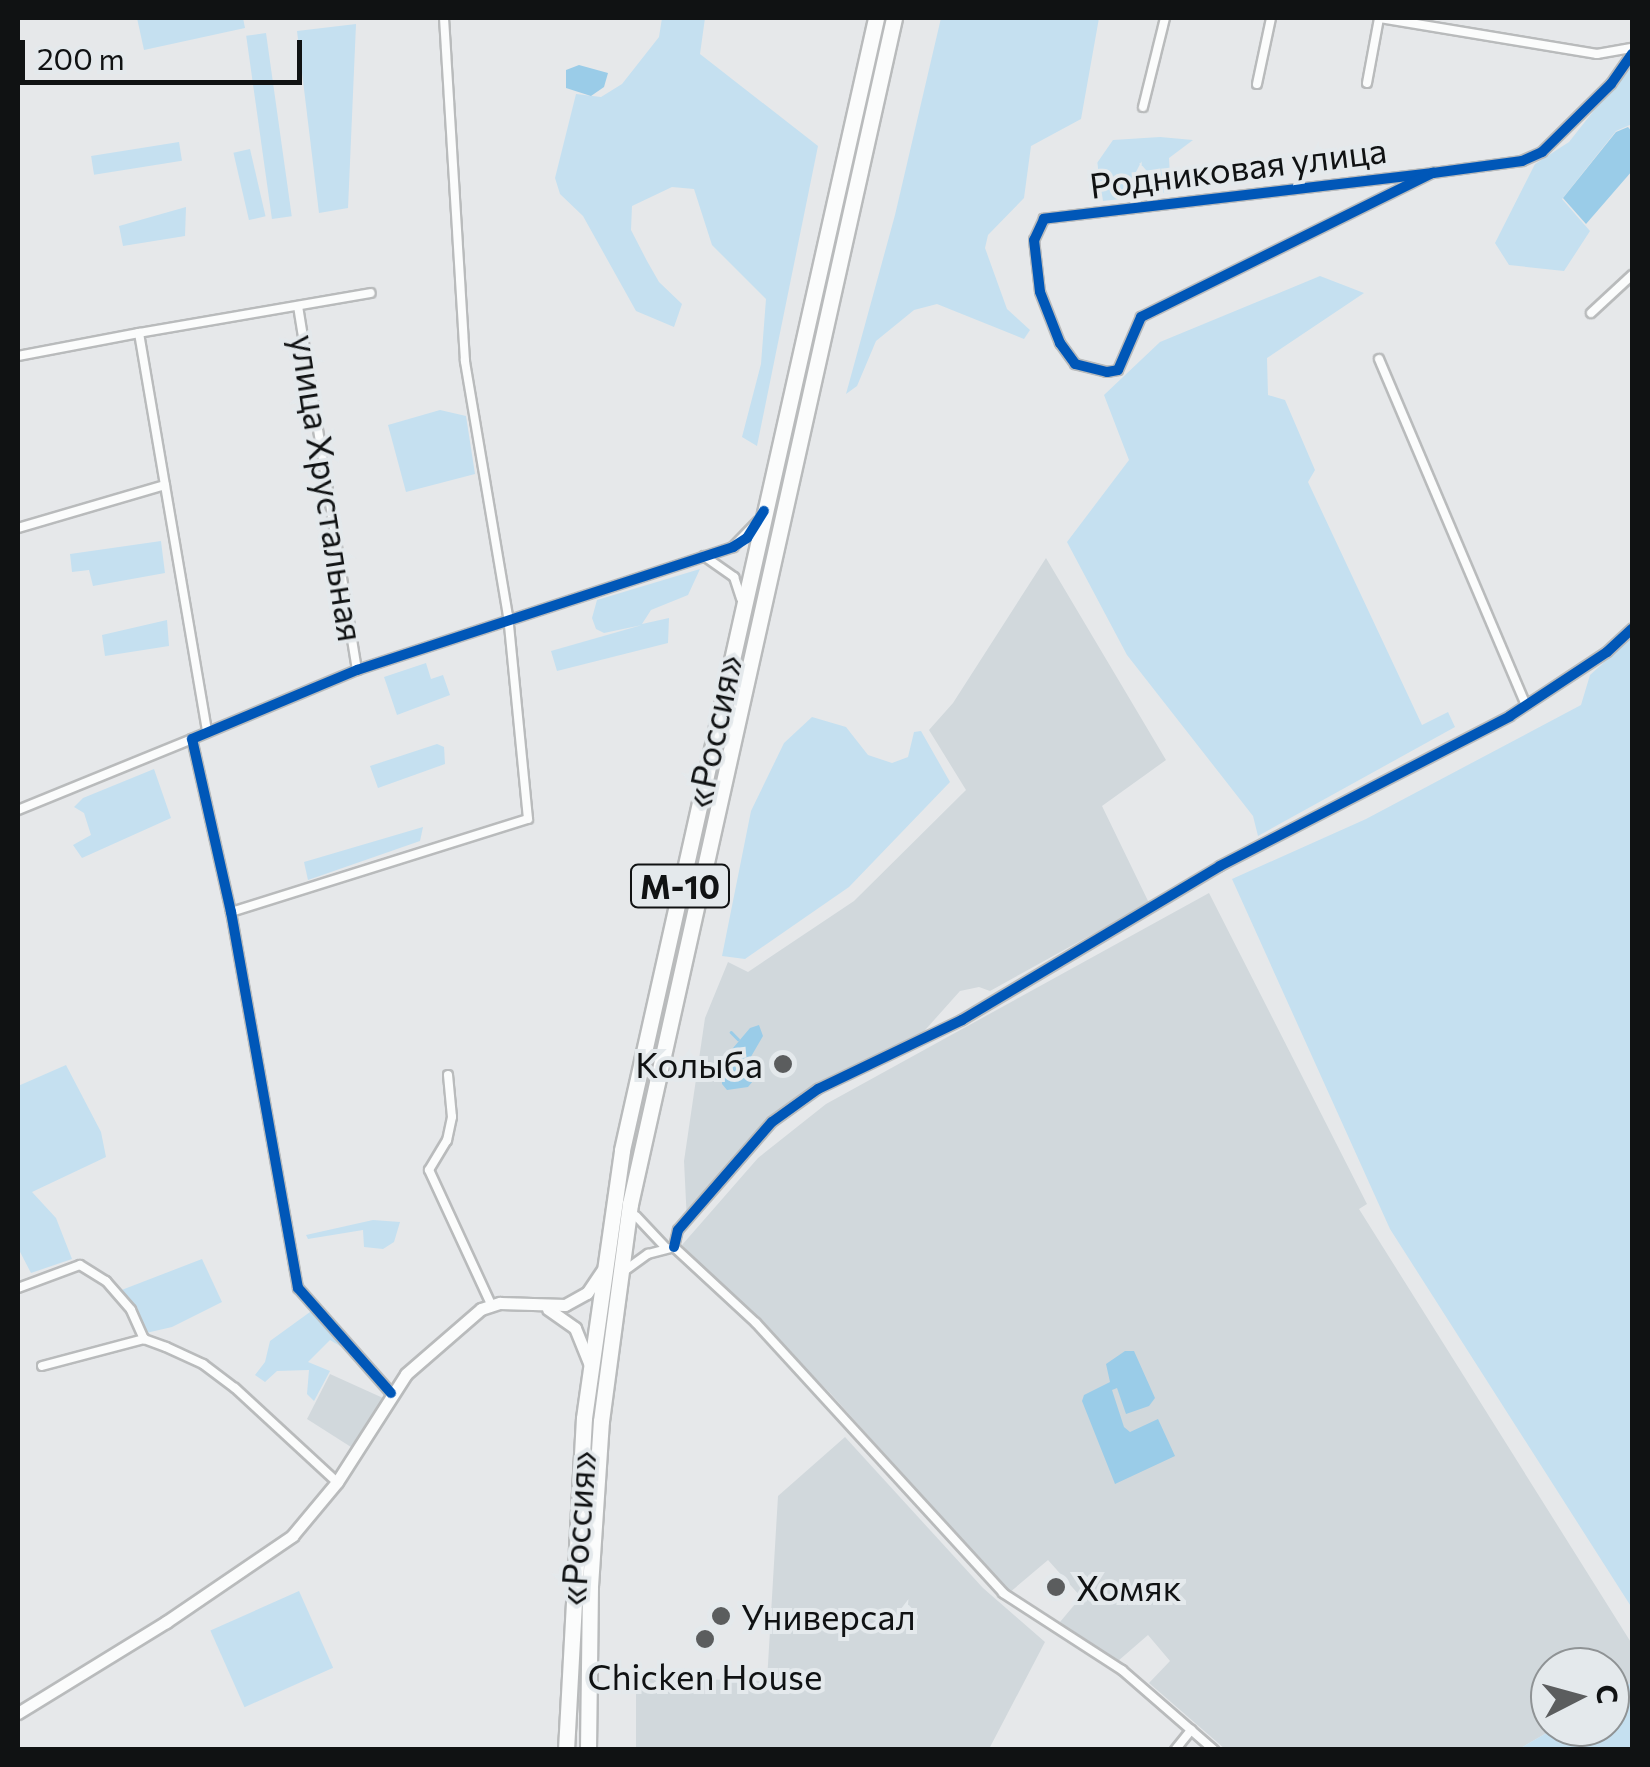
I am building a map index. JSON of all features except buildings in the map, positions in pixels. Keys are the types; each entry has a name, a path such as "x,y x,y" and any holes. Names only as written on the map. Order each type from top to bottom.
{"highway":[{"name":"«Россия»","path":"566,1750 575,1522 589,1373 622,1150 876,18"},
{"name":"«Россия»","path":"588,1750 589,1612 601,1421 619,1278 647,1118 894,18"},
{"path":"589,1612 597,1587 608,1422 646,1155 647,1118"}],"street":[{"path":"232,912 528,820 508,616 465,361 444,18"},
{"path":"1143,107 1165,18"},
{"path":"1256,84 1272,18"},
{"path":"1368,83 1379,18 1597,54 1632,51"},
{"name":"Родниковая улица","path":"1433,172 1141,316 1122,367 1107,372 1075,364 1046,309 1036,273 1034,240 1039,224 1050,217 1512,162 1542,152 1611,84 1632,51"},
{"path":"1591,313 1632,275"},
{"path":"18,356 371,292"},
{"name":"улица Хрустальная","path":"298,306 357,670"},
{"path":"139,333 207,730"},
{"path":"1378,359 1526,704"},
{"path":"18,528 165,485"},
{"path":"18,810 357,670 740,544 764,511"},
{"path":"704,556 734,577 741,606"},
{"path":"628,1268 670,1248 678,1230 772,1122 818,1089 962,1020 1220,866 1526,704 1607,652 1632,629"},
{"path":"192,740 232,912 298,1288 390,1394"},
{"path":"448,1076 452,1117 447,1140 429,1170 491,1304"},
{"path":"636,1216 756,1323 1003,1593 1122,1670 1214,1750"},
{"path":"18,1713 274,1550 300,1528 336,1482 390,1394 420,1358 491,1304 544,1308 582,1297 596,1282 604,1262"},
{"path":"18,1288 80,1266 106,1281 131,1310 144,1338"},
{"path":"544,1308 564,1318 579,1334 589,1373"},
{"path":"42,1366 144,1338 203,1364 263,1411 336,1482"},
{"path":"1174,1750 1190,1730"}],"shaded area":[{"path":"137,18 243,18 245,28 144,50"},
{"path":"662,18 705,18 700,54 818,146 757,446 742,437 761,364 766,299 712,245 694,189 672,187 632,206 631,230 659,282 682,304 674,327 636,311 583,216 560,194 555,178 576,94 601,97 622,84 659,37"},
{"path":"941,18 1099,18 1081,119 1031,146 1024,198 988,235 985,248 1007,309 1030,330 1024,339 937,304 914,310 876,341 857,386 846,394 895,215"},
{"path":"356,24 348,208 319,213 297,31"},
{"path":"266,33 292,216 272,219 246,36"},
{"path":"1632,62 1632,124 1616,131 1562,199 1590,231 1564,271 1509,265 1495,243 1535,164 1569,142"},
{"path":"1113,140 1193,140 1169,158 1171,193 1103,201 1097,163"},
{"path":"179,142 182,161 94,175 91,156"},
{"path":"250,149 266,216 249,220 233,153"},
{"path":"186,207 185,236 123,246 119,226"},
{"path":"1320,276 1364,293 1267,358 1268,395 1285,400 1315,470 1308,482 1422,725 1448,712 1455,727 1258,836 1253,816 1127,655 1067,542 1129,460 1104,395 1160,342"},
{"path":"440,410 466,416 475,474 406,492 388,425"},
{"path":"161,541 165,573 93,586 89,570 72,572 70,554"},
{"path":"1046,558 1166,760 1102,806 1149,903 990,991 979,987 960,991 918,1038 812,1095 777,1124 687,1222 684,1161 705,1018 728,962 748,972 854,901 966,790 929,730 953,703"},
{"path":"700,569 688,595 651,610 642,624 669,618 668,643 557,671 551,651 642,625 604,633 596,629 592,618 597,600"},
{"path":"167,620 169,646 105,656 102,635"},
{"path":"1632,637 1632,1608 1390,1229 1232,879 1366,819 1581,705 1590,675"},
{"path":"426,663 431,679 443,675 450,695 397,715 384,677"},
{"path":"812,717 846,727 868,755 892,763 908,757 914,732 921,731 950,782 849,887 745,959 722,956 751,811 784,743"},
{"path":"437,744 444,747 445,764 378,788 370,766"},
{"path":"154,769 171,818 82,858 73,845 91,835 84,813 74,807 83,798"},
{"path":"423,827 420,841 308,880 304,862"},
{"path":"1209,893 1367,1204 1359,1209 1632,1644 1632,1682 1630,1647 1530,1647 1530,1743 1519,1749 1225,1749 1149,1683 1170,1661 1148,1635 1118,1661 1060,1622 1081,1597 1048,1560 1009,1593 831,1394 682,1245 758,1158 826,1104"},
{"path":"66,1065 101,1132 106,1157 32,1192 56,1218 72,1259 31,1273 18,1248 18,1086"},
{"path":"373,1220 400,1222 394,1242 383,1249 364,1247 363,1230 308,1239 306,1235"},
{"path":"202,1259 222,1302 172,1327 146,1333 119,1291"},
{"path":"310,1312 317,1314 350,1352 330,1340 308,1362 330,1371 314,1401 307,1394 309,1370 277,1371 265,1382 255,1375 265,1362 270,1341"},
{"path":"330,1374 383,1398 351,1447 307,1419"},
{"path":"845,1437 983,1588 1045,1642 989,1749 636,1749 636,1677 767,1681 778,1496"},
{"path":"299,1591 333,1668 245,1707 210,1630"},
{"path":"1630,1683 1632,1749 1519,1749 1530,1743 1530,1747 1630,1747"}],"water":[{"path":"579,65 608,73 604,87 591,96 566,88 566,70"},
{"path":"1628,127 1632,132 1632,171 1586,224 1563,198 1616,132"},
{"path":"759,1025 763,1036 745,1067 753,1081 748,1087 727,1090 722,1084 722,1061 750,1028"},
{"path":"1125,1351 1134,1351 1155,1398 1149,1406 1126,1414 1117,1388 1112,1390 1124,1427 1130,1432 1158,1419 1175,1456 1115,1484 1082,1401 1084,1395 1110,1382 1106,1364"}],"waterway":[{"path":"731,1032 738,1039"}],"cycle path":[{"path":"1433,173 1044,219 1034,240 1040,292 1060,343 1075,364 1107,372 1118,370 1141,317 1433,173 1522,161 1542,152 1611,84 1632,54"},
{"path":"391,1393 298,1288 231,912 192,739 357,670 733,547 747,538 764,511"},
{"path":"674,1247 678,1230 772,1122 818,1089 962,1020 1220,866 1510,716 1607,652 1632,629"}],"place":[{"name":"Колыба","path":"783,1064"},
{"name":"Хомяк","path":"1056,1587"},
{"name":"Универсал","path":"721,1616"},
{"name":"Chicken House","path":"705,1639"}]}
